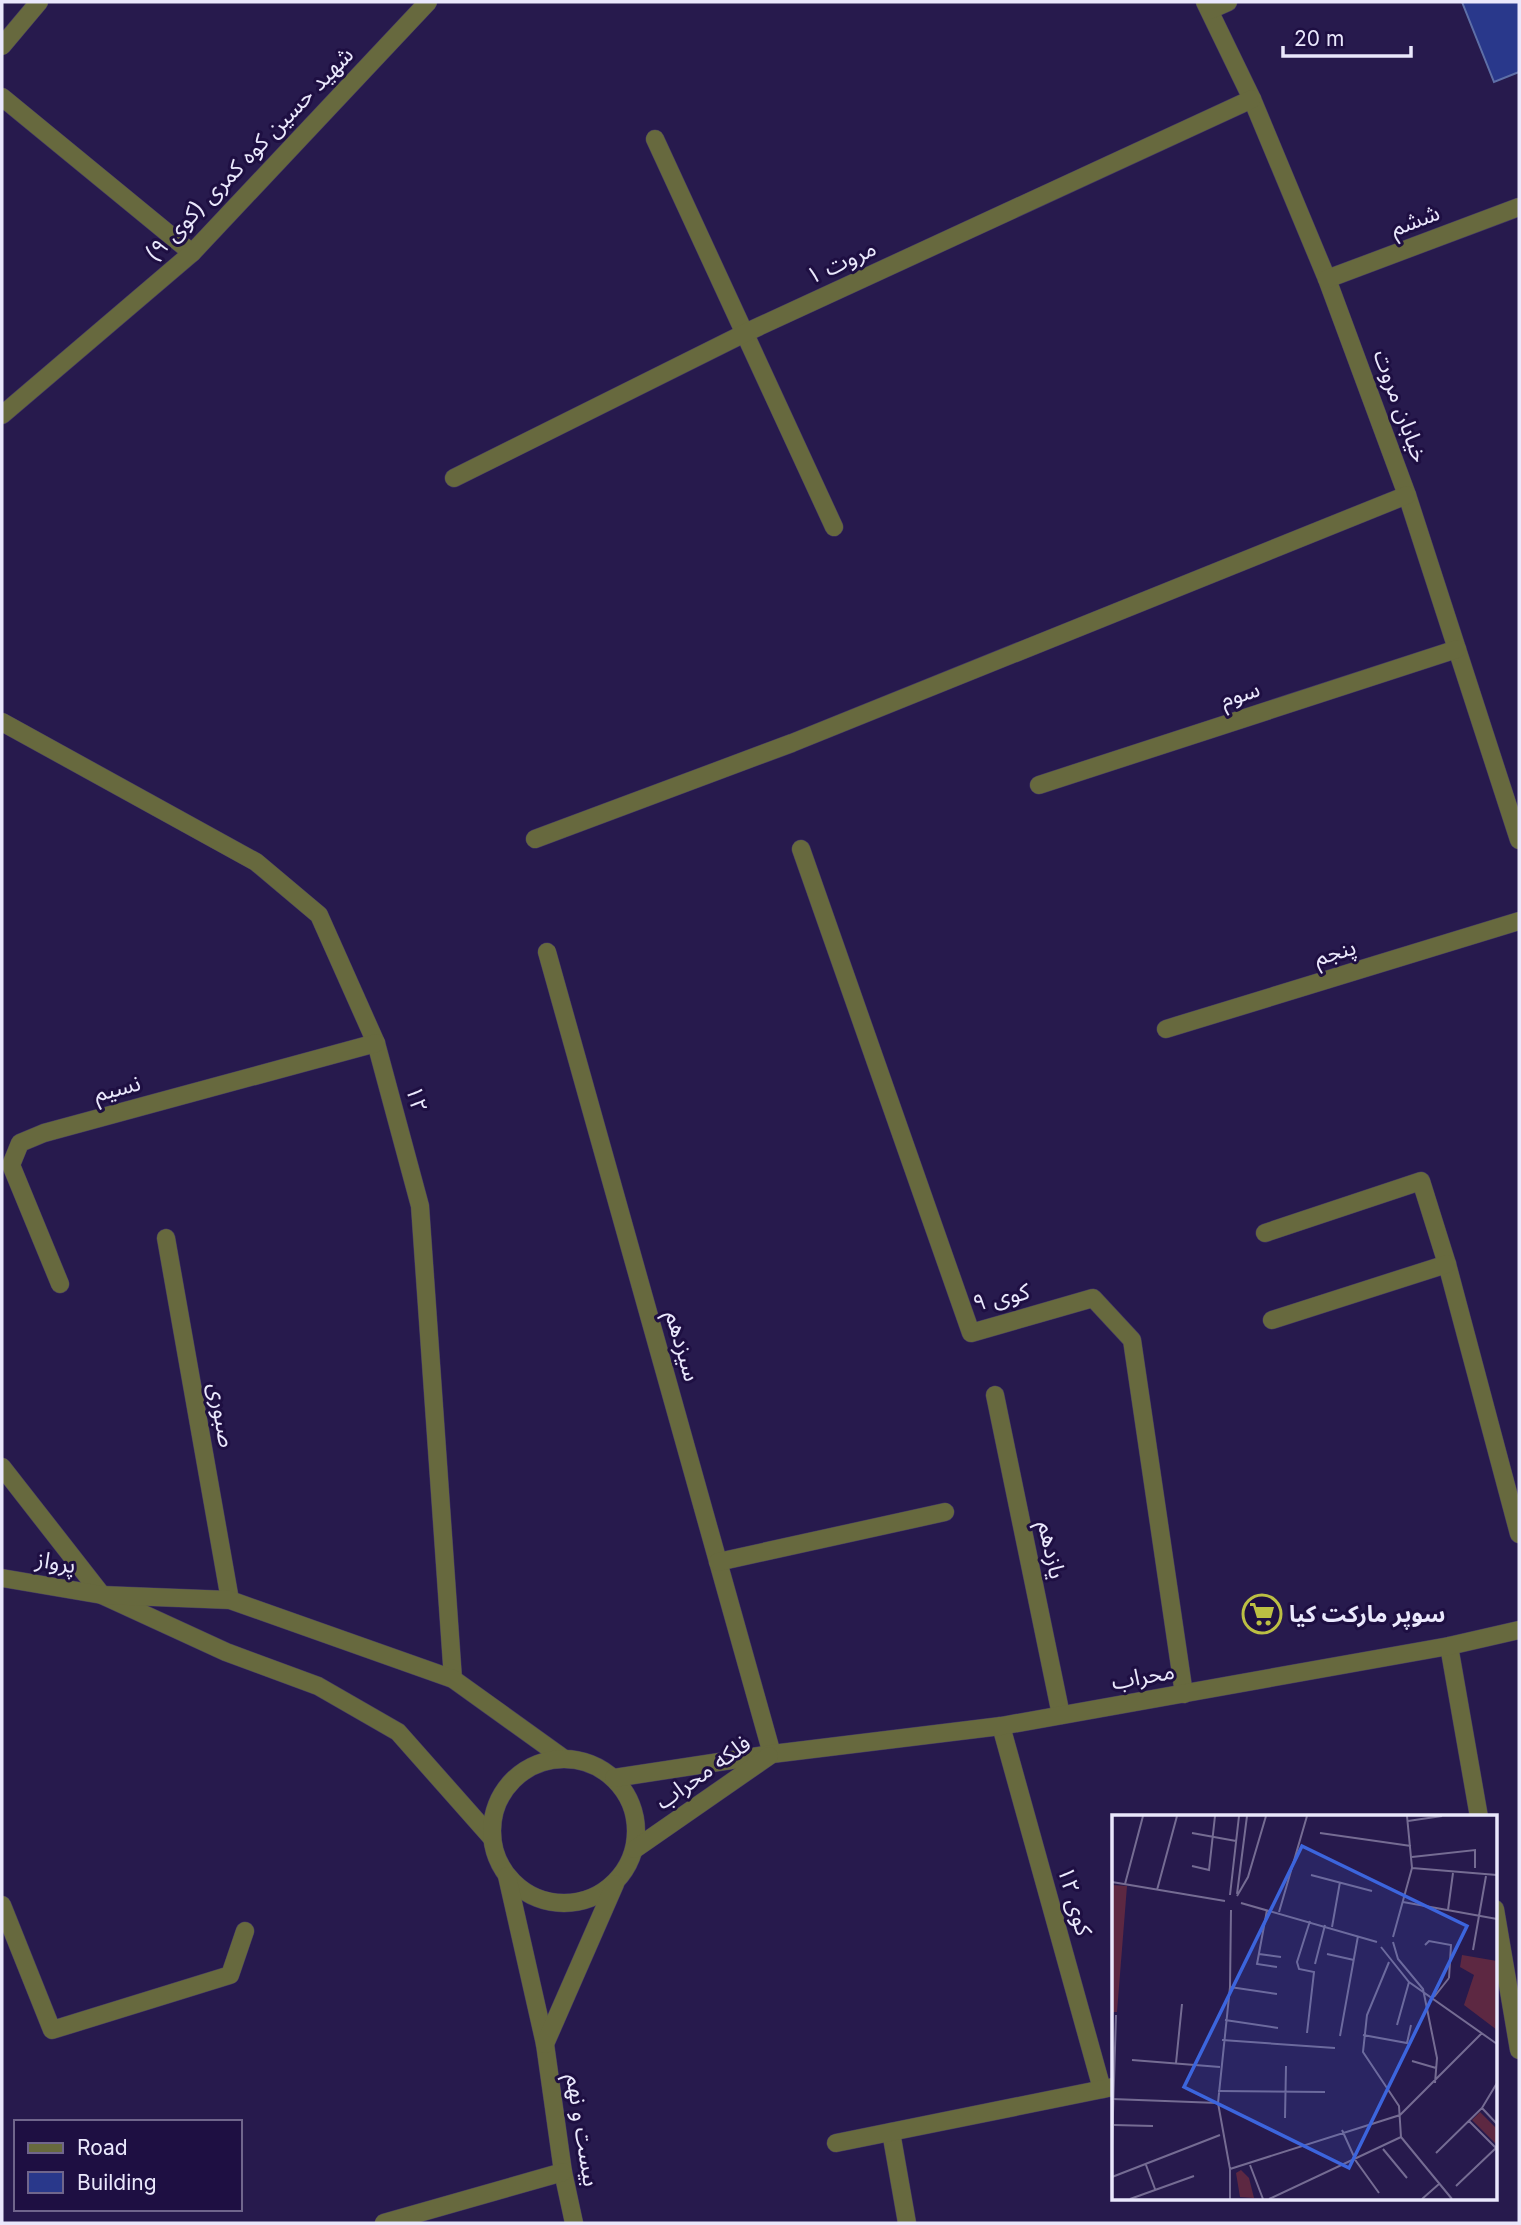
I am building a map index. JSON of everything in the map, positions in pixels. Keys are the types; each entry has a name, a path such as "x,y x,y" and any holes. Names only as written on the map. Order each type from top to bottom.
{"street":[{"path":"2,46 39,2"},
{"name":"شهید حسین کوه کمری (کوی ۹)","path":"2,415 192,253 428,2"},
{"path":"1208,6 1228,2"},
{"name":"خیابان مروت","path":"1208,6 1252,99 1327,279 1407,495 1519,840"},
{"path":"2,97 192,253"},
{"name":"مروت ۱","path":"454,478 745,333 1252,99"},
{"path":"655,139 834,527"},
{"name":"ششم","path":"1327,279 1519,207"},
{"path":"536,839 792,743 1407,495"},
{"name":"سوم","path":"1039,785 1457,649"},
{"name":"۱۲","path":"2,722 256,862 319,915 376,1043 420,1206 453,1679"},
{"name":"کوی ۹","path":"801,849 971,1333 1093,1298 1132,1340 1184,1694"},
{"name":"پنجم","path":"1166,1029 1519,921"},
{"name":"سیزدهم","path":"547,952 772,1754"},
{"name":"نسیم","path":"60,1284 11,1165 20,1143 44,1133 376,1043"},
{"path":"1265,1233 1421,1181 1447,1264 1519,1534"},
{"name":"صبوری","path":"166,1238 230,1600"},
{"path":"1272,1320 1447,1264"},
{"name":"یازدهم","path":"995,1395 1061,1715"},
{"path":"2,1467 102,1595 226,1652 318,1686 398,1732 491,1837"},
{"path":"718,1562 945,1512"},
{"name":"پرواز","path":"2,1578 102,1595"},
{"path":"102,1595 230,1600 453,1679 563,1758"},
{"name":"محراب","path":"772,1754 1001,1726 1449,1646 1519,1630"},
{"path":"1449,1646 1479,1815"},
{"name":"کوی ۱۲","path":"1001,1726 1108,2088"},
{"name":"فلکه محراب","path":"614,1778 772,1754"},
{"name":"فلکه محراب","path":"635,1849 772,1754"},
{"path":"491,1837 494,1813 503,1792 519,1774 540,1763 563,1758"},
{"name":"فلکه محراب","path":"507,1876 525,1892 548,1902 572,1904 596,1897 616,1882 628,1867 635,1849 637,1829 634,1810 626,1793 614,1778 599,1767 582,1760 563,1758"},
{"name":"فلکه محراب","path":"491,1837 496,1857 507,1876 545,2044"},
{"path":"545,2044 616,1882"},
{"path":"2,1905 52,2030 230,1975 245,1931"},
{"path":"1496,1915 1519,2050"},
{"name":"بیست و نهم","path":"545,2044 563,2172 574,2223"},
{"path":"836,2143 1108,2088"},
{"path":"891,2132 907,2223"},
{"path":"384,2223 563,2172"}],"building":[{"path":"1462,2 1519,2 1519,72 1494,82"}],"place":[{"name":"سوپر مارکت کیا","path":"1262,1614"}]}
